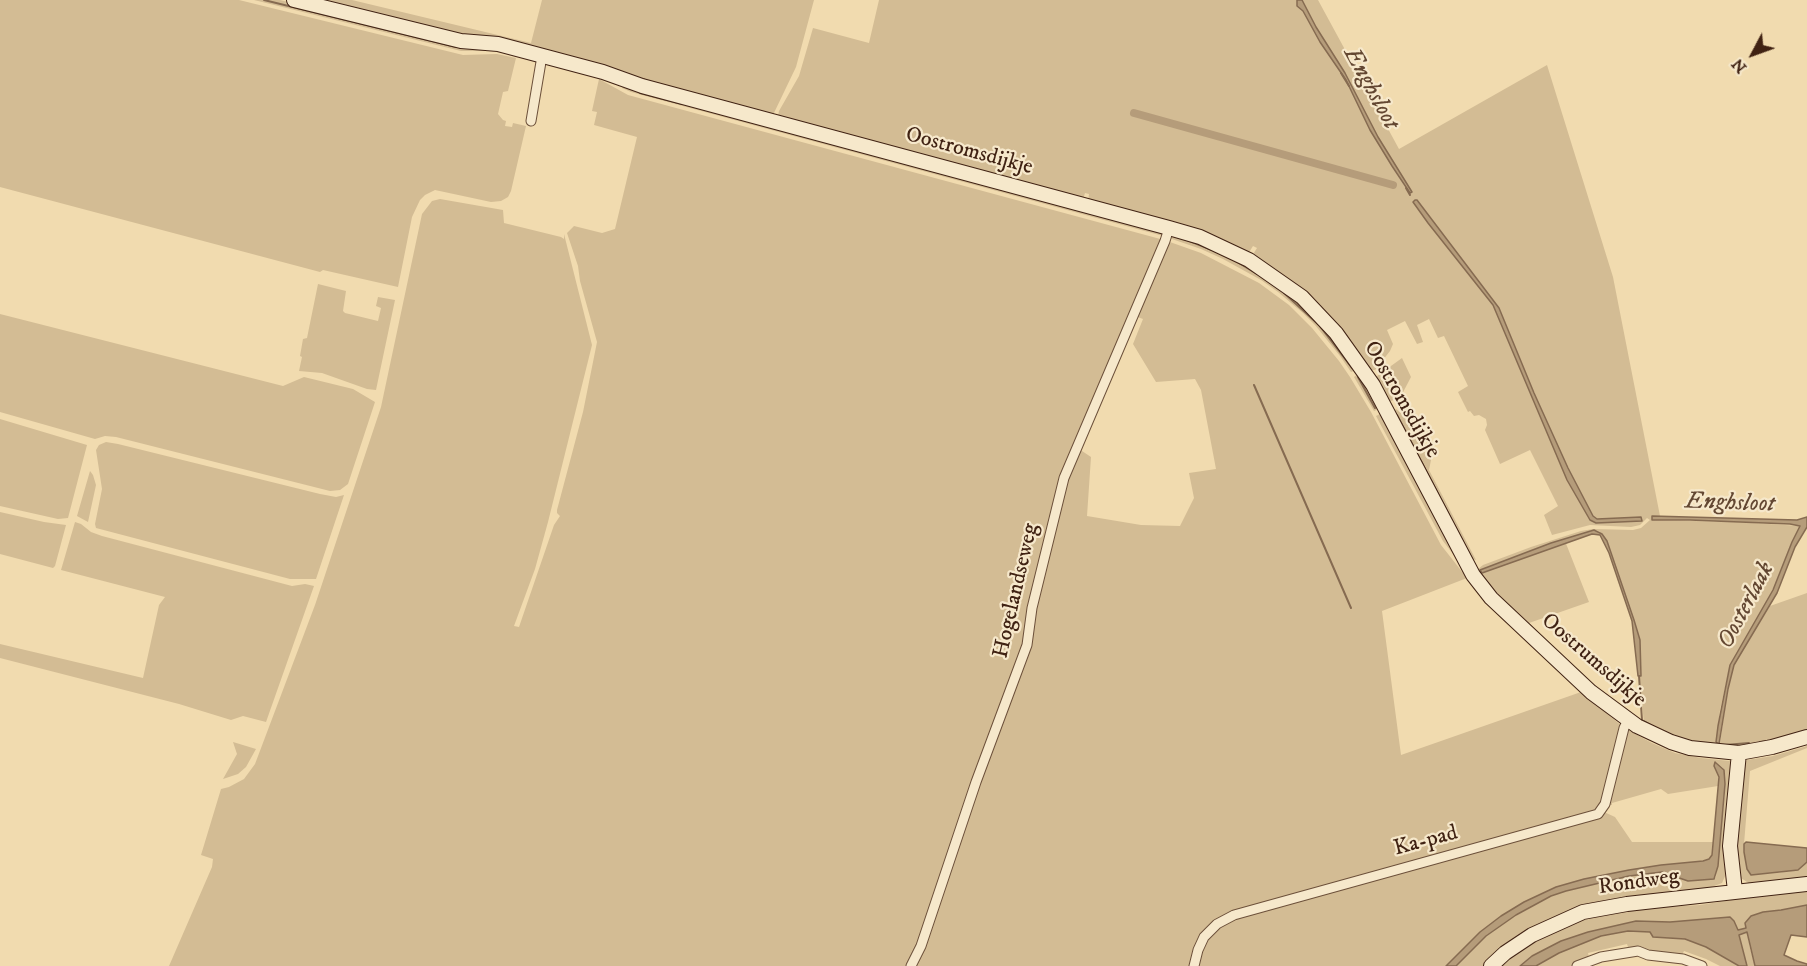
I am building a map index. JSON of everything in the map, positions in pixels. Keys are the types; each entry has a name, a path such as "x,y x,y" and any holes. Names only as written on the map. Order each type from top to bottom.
{"street":[{"name":"Oostromsdijkje","path":"294,0 461,41 498,44 603,72 653,89 1200,237 1249,260 1302,297 1336,333 1373,385 1473,575"},
{"path":"531,121 542,56"},
{"name":"Hogelandseweg","path":"910,966 921,946 976,782 1027,645 1034,599 1064,478 1169,228"},
{"name":"Oostrumsdijkje","path":"1473,575 1507,614 1591,692 1650,734 1679,745 1713,752 1739,753 1772,747 1807,736"},
{"name":"Ka-pad","path":"1194,966 1204,938 1217,924 1234,915 1598,814 1605,804 1628,720"},
{"path":"1735,891 1730,846 1739,753"},
{"name":"Rondweg","path":"1491,966 1505,953 1532,935 1583,912 1627,904 1807,884"},
{"path":"1577,966 1601,957 1638,951 1648,955 1683,959 1702,966"},
{"path":"1648,955 1648,966"}],"shaded area":[{"path":"0,0 239,0 463,55 497,54 516,58 508,91 503,92 498,114 506,121 505,126 512,127 513,123 526,126 511,191 508,197 501,201 491,202 435,190 425,195 412,217 398,287 323,270 320,272 0,187"},
{"path":"254,0 280,0 486,49 485,51 461,51"},
{"path":"307,0 352,0 531,43 542,0 814,0 796,67 773,115"},
{"path":"879,0 1318,0 1399,149 1547,65 1613,277 1660,516 1652,516 1652,520 1801,526 1792,542 1773,590 1730,665 1720,710 1716,743 1720,743 1728,689 1734,665 1739,656 1770,606 1807,593 1807,733 1750,747 1690,744 1676,735 1644,723 1640,684 1640,640 1622,584 1600,532 1596,530 1551,543 1485,568 1482,573 1565,541 1589,602 1529,623 1553,647 1522,624 1525,620 1522,617 1518,619 1478,574 1478,569 1531,547 1581,531 1593,529 1633,530 1641,528 1650,520 1647,518 1640,525 1631,527 1590,525 1552,535 1544,515 1558,506 1530,450 1500,464 1485,430 1486,419 1468,412 1458,392 1468,386 1444,336 1438,338 1429,319 1417,325 1423,342 1417,344 1405,321 1387,330 1393,344 1375,370 1371,370 1252,256 1257,248 1253,246 1248,254 1088,202 1089,194 1085,193 1083,200 778,116 799,76 813,28 869,43","holes":["1415,200 1499,308 1534,393 1593,516 1597,519 1641,517 1641,521 1596,523 1590,520 1567,480 1493,305 1482,287"]},
{"path":"1297,0 1302,0 1345,73 1378,137 1412,192 1410,193 1370,130 1346,80 1320,42 1303,11 1297,6"},
{"path":"599,79 628,95 1164,240 1063,478 1028,634 919,945 908,966 169,966 212,867 213,859 201,855 221,789 244,779 255,764 315,605 381,407 422,214 432,201 440,199 503,210 504,223 564,239 564,234 592,345 535,569 514,626 519,627 554,525 560,516 557,510 583,412 597,342 578,266 567,233 574,226 602,233 615,229 637,137 594,125 597,112 592,111"},
{"path":"624,85 1163,232 1163,236 631,92 622,88"},
{"path":"1415,200 1499,308 1534,393 1593,516 1597,519 1641,517 1642,521 1596,523 1590,520 1567,480 1493,305 1428,223 1413,202"},
{"path":"1176,233 1224,252 1279,286 1322,323 1356,370 1351,372 1315,325 1278,292 1223,259 1169,238"},
{"path":"1167,241 1201,253 1259,283 1289,305 1312,328 1350,377 1441,545 1467,578 1382,611 1401,755 1581,692 1622,726 1603,803 1597,811 1220,919 1192,966 913,966 1033,618 1059,502 1079,449 1091,457 1087,516 1141,525 1180,526 1194,498 1189,473 1216,469 1201,390 1195,379 1156,382 1133,344 1143,319 1135,316"},
{"path":"318,284 346,291 343,311 345,313 378,321 381,308 376,306 378,297 395,300 376,390 322,373 299,371 303,339 307,338"},
{"path":"0,314 283,386 304,377 353,389 375,402 348,484 340,490 330,491 116,437 105,436 95,439 0,412"},
{"path":"1402,358 1411,377 1400,398 1388,402 1373,379"},
{"path":"1361,374 1379,409 1374,411 1354,377"},
{"path":"1396,409 1413,424 1431,460 1429,470 1476,560 1468,558 1394,411"},
{"path":"1382,413 1456,558 1443,541 1376,416"},
{"path":"0,419 87,445 68,518 58,519 0,506"},
{"path":"106,442 320,494 336,497 344,495 316,579 290,579 96,528 102,489 96,450 99,445"},
{"path":"90,471 96,485 88,522 77,516"},
{"path":"0,512 66,525 53,568 0,554"},
{"path":"1652,516 1797,520 1807,517 1807,527 1795,547 1777,593 1734,665 1719,744 1716,742 1718,726 1730,665 1773,590 1800,526 1652,520"},
{"path":"75,522 102,536 292,586 305,584 314,586 266,722 243,716 231,720 179,704 0,658 0,644 143,678 159,605 165,597 61,570"},
{"path":"1594,530 1602,534 1607,541 1634,620 1640,640 1641,676 1638,676 1632,621 1609,553 1600,535 1592,534 1482,573 1480,570 1551,543"},
{"path":"1628,730 1675,753 1730,761 1732,765 1731,797 1727,800 1723,841 1726,842 1726,874 1722,883 1709,888 1571,913 1485,966 1456,966 1476,944 1503,923 1551,896 1629,876 1662,872 1688,881 1716,877 1725,791 1723,768 1716,762 1714,765 1719,775 1718,786 1668,794 1661,789 1608,805"},
{"path":"233,742 256,749 246,767 238,774 223,779 237,754"},
{"path":"1807,746 1807,748 1750,771 1744,844 1747,869 1750,874 1798,870 1807,862 1807,880 1750,884 1741,878 1735,855 1744,764 1747,760 1773,756"},
{"path":"1715,762 1724,770 1725,784 1718,866 1714,879 1688,881 1662,872 1629,876 1566,891 1551,896 1516,915 1486,936 1456,966 1446,966 1480,932 1501,916 1556,887 1629,870 1709,859 1712,855 1719,777 1714,766"},
{"path":"1604,812 1615,817 1632,842 1713,842 1712,856 1703,861 1629,870 1556,887 1501,916 1480,932 1446,966 1196,966 1206,939 1225,921 1285,906 1297,900 1534,834 1544,834"},
{"path":"1746,842 1807,848 1807,862 1798,870 1751,875 1747,869 1744,852"},
{"path":"1807,888 1807,905 1751,916 1745,923 1746,928 1737,930 1734,921 1636,921 1588,932 1532,956 1520,966 1496,966 1523,946 1585,917 1628,909 1700,905"},
{"path":"1807,905 1807,937 1791,935 1784,955 1807,964 1807,966 1755,966 1747,932 1739,935 1747,966 1739,966 1706,947 1685,939 1653,937 1650,932 1628,931 1601,936 1559,953 1536,966 1520,966 1532,956 1561,941 1636,921 1670,922 1730,917 1738,930 1746,928 1745,923 1751,916"},
{"path":"1628,931 1650,932 1654,937 1685,939 1706,947 1739,966 1720,966 1684,951 1681,957 1649,953 1644,948 1629,950 1627,944 1588,953 1589,958 1571,966 1536,966 1559,953 1601,936"},
{"path":"1747,932 1755,966 1747,966 1740,944 1739,934"}],"waterway":[{"path":"264,0 456,47"},
{"name":"Enghsloot","path":"1341,73 1349,86"},
{"path":"640,93 682,104"},
{"path":"1134,113 1393,185"},
{"name":"Enghsloot","path":"1406,188 1410,195"},
{"path":"1187,240 1212,250"},
{"path":"1234,260 1257,274"},
{"path":"1284,293 1319,325 1352,368"},
{"path":"1358,377 1375,408"},
{"path":"1254,385 1351,608"},
{"path":"1397,415 1472,559"},
{"path":"1639,676 1642,720 1656,728"},
{"path":"1760,742 1773,740"},
{"path":"1725,745 1749,743"}],"water label":[{"name":"Oosterlaak","path":"1747,606"}]}
